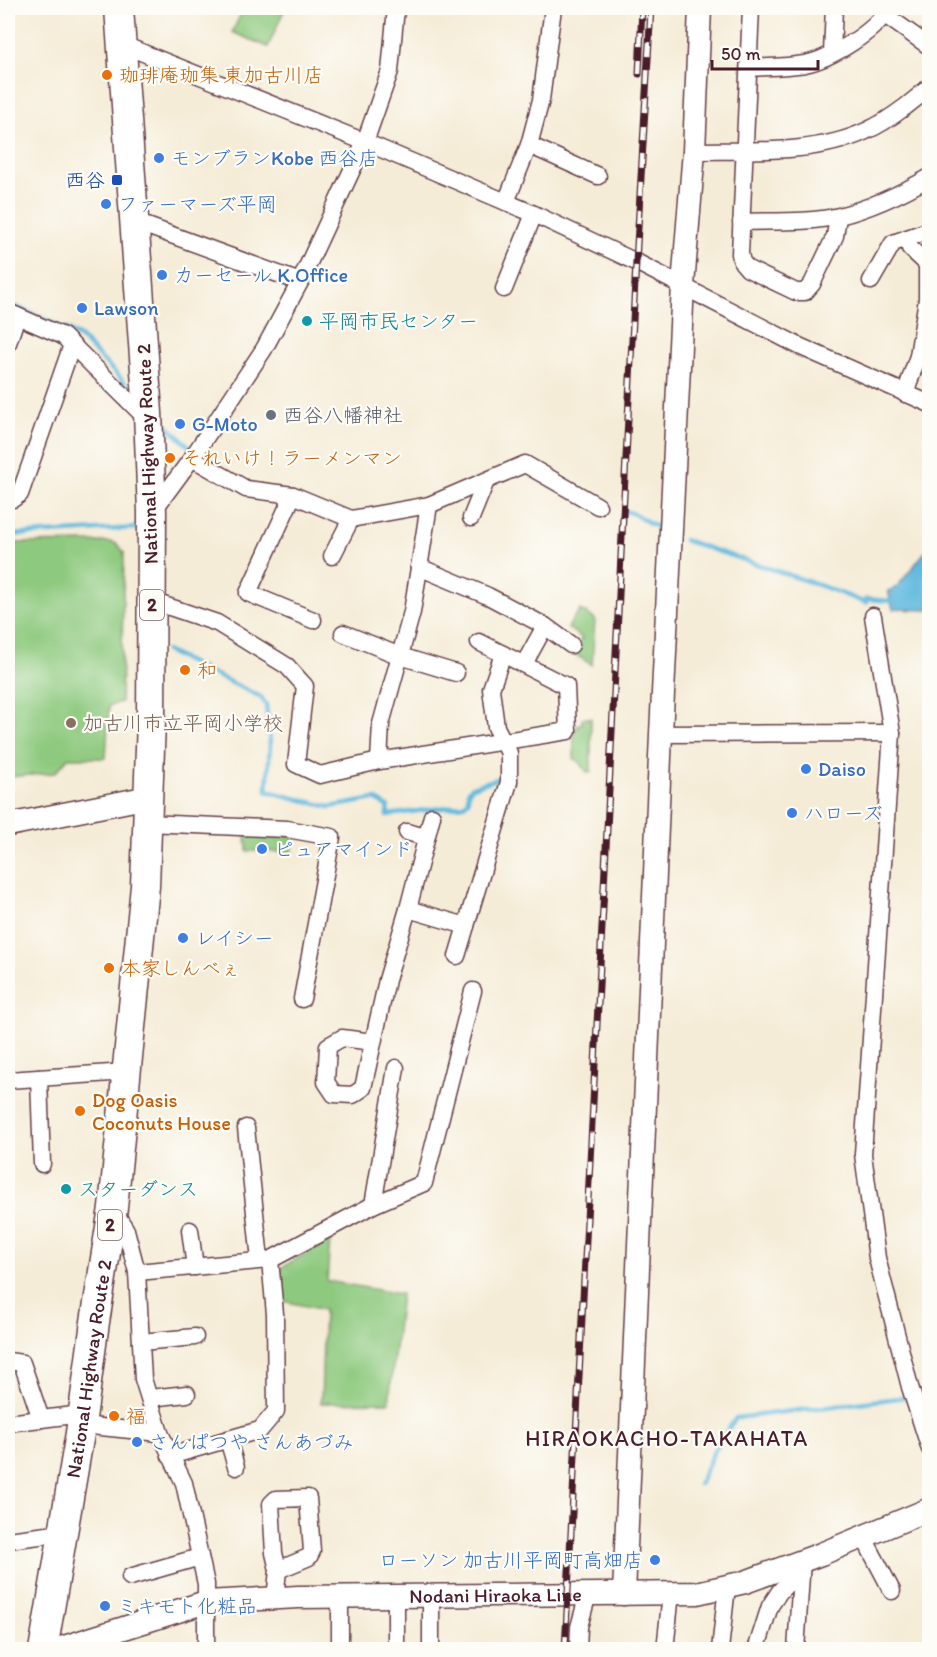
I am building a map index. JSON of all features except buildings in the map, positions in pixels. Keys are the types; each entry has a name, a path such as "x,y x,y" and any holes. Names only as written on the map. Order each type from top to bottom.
{"highway":[{"name":"National Highway Route 2","path":"43,1650 113,1208 146,886 152,721 152,512 119,8"}],"street":[{"path":"152,512 195,454 264,349 300,282 365,142 390,71 396,8"},
{"path":"506,202 529,145 541,100 553,8"},
{"path":"624,1594 661,734 683,285 694,151 700,8"},
{"path":"751,8 741,222 742,262 748,269 796,292 805,292 812,284 835,236 838,217"},
{"path":"832,53 834,8"},
{"path":"749,68 806,64 819,60 861,36 886,11 930,47"},
{"path":"122,44 365,142 534,214 683,285 799,346 930,404"},
{"path":"694,151 791,149 838,142 867,131 894,115 930,86"},
{"path":"529,145 598,176"},
{"path":"741,222 838,217 879,204 930,177"},
{"path":"504,289 534,214"},
{"path":"134,228 147,226 300,282"},
{"path":"871,281 894,243 930,230"},
{"path":"905,394 918,356 928,300 927,264 910,248 907,238"},
{"path":"8,343 12,314 63,336 147,411"},
{"path":"8,499 13,499 20,494 72,345"},
{"path":"195,454 246,489 292,495 351,519 429,506 525,464 598,506"},
{"path":"471,518 486,481"},
{"path":"292,495 248,593 297,605 313,620"},
{"path":"379,761 381,724 412,612 429,506"},
{"path":"332,556 351,519"},
{"path":"419,567 488,596 545,626 571,645"},
{"path":"152,601 217,623 287,666 305,686 296,764 320,775 379,761 568,731 566,686 479,642"},
{"path":"873,616 892,733 863,1154 877,1258 910,1387 930,1449"},
{"path":"524,664 545,626"},
{"path":"343,633 400,656 456,673"},
{"path":"457,956 508,782 509,753 496,727 490,689 503,654"},
{"path":"661,734 892,733"},
{"path":"8,825 148,810 332,837 298,970 302,999"},
{"path":"373,1042 387,980 432,816"},
{"path":"407,832 426,837"},
{"path":"408,909 466,926"},
{"path":"137,1272 265,1260 373,1205 424,1183 473,991"},
{"path":"373,1205 398,1093 396,1068"},
{"path":"8,1080 126,1072"},
{"path":"39,1078 42,1164"},
{"path":"170,1455 260,1430 276,1411 275,1314 246,1128"},
{"path":"113,1208 126,1230 137,1272 144,1379 160,1433 184,1483 206,1584 206,1650"},
{"path":"190,1230 195,1267"},
{"path":"141,1342 195,1336"},
{"path":"8,1361 22,1363 41,1419"},
{"path":"150,1398 187,1394"},
{"path":"8,1423 41,1419 81,1420 160,1433"},
{"path":"228,1439 236,1467"},
{"path":"276,1599 278,1570 274,1553 271,1504 276,1499 308,1498 317,1524 312,1551 309,1557 278,1570"},
{"name":"Nodani Hiraoka Line","path":"55,1650 206,1602 340,1596 697,1593 745,1582 928,1513"},
{"path":"8,1540 63,1533"},
{"path":"863,1536 892,1591"},
{"path":"130,1577 200,1557"},
{"path":"796,1650 806,1623 802,1561"},
{"path":"756,1650 770,1606 792,1579 802,1561"},
{"path":"720,1650 727,1586"},
{"path":"665,1650 671,1593"},
{"path":"578,1650 579,1627 588,1594"},
{"path":"431,1595 431,1647"},
{"path":"340,1596 340,1641"},
{"path":"396,1596 396,1650"}],"green space":[{"path":"244,8 285,8 268,47 232,32"},
{"name":"加古川市立平岡小学校","path":"111,542 117,544 124,552 121,702 109,706 106,758 68,758 55,773 8,777 8,543"},
{"path":"580,610 595,619 592,665 573,653 582,638 568,628"},
{"path":"582,718 591,718 591,772 587,772 580,762 574,759 574,728 582,724"},
{"path":"262,833 262,838 277,839 278,834 294,836 292,852 247,851 246,835"},
{"path":"330,1239 327,1281 401,1294 389,1402 321,1403 324,1310 283,1301 281,1268"}],"water":[{"path":"929,547 929,610 893,609 888,591 897,587"}],"waterway":[{"path":"8,303 59,326"},
{"path":"66,329 81,338 135,393"},
{"path":"159,418 192,449"},
{"path":"626,511 660,529"},
{"path":"8,535 136,528"},
{"path":"684,540 866,603 866,599 891,601"},
{"path":"166,651 261,697 266,705 270,744 267,791 330,807 375,799 388,807 387,815 464,805 468,801 468,792 472,787 503,777"},
{"path":"699,1484 715,1449 736,1418 906,1397"}],"railway":[{"path":"639,74 642,8"},
{"path":"565,1650 651,8"}],"place":[{"name":"珈琲庵珈集 東加古川店","path":"107,75"},
{"name":"モンブランKobe 西谷店","path":"159,158"},
{"name":"西谷","path":"117,180"},
{"name":"ファーマーズ平岡","path":"106,204"},
{"name":"カーセール K.Office","path":"162,275"},
{"name":"Lawson","path":"82,308"},
{"name":"平岡市民センター","path":"307,321"},
{"name":"西谷八幡神社","path":"271,415"},
{"name":"G-Moto","path":"180,424"},
{"name":"それいけ！ラーメンマン","path":"170,458"},
{"name":"和","path":"185,670"},
{"name":"加古川市立平岡小学校","path":"71,723"},
{"name":"Daiso","path":"806,769"},
{"name":"ハローズ","path":"792,813"},
{"name":"ピュアマインド","path":"262,849"},
{"name":"レイシー","path":"183,938"},
{"name":"本家しんべぇ","path":"109,968"},
{"name":"Dog Oasis Coconuts House","path":"80,1111"},
{"name":"スターダンス","path":"66,1189"},
{"name":"福","path":"114,1416"},
{"name":"さんぱつや さんあづみ","path":"137,1442"},
{"name":"ローソン 加古川平岡町高畑店","path":"655,1560"},
{"name":"ミキモト化粧品","path":"105,1606"}],"district":[{"name":"HIRAOKACHO-TAKAHATA","path":"667,1438"}]}
